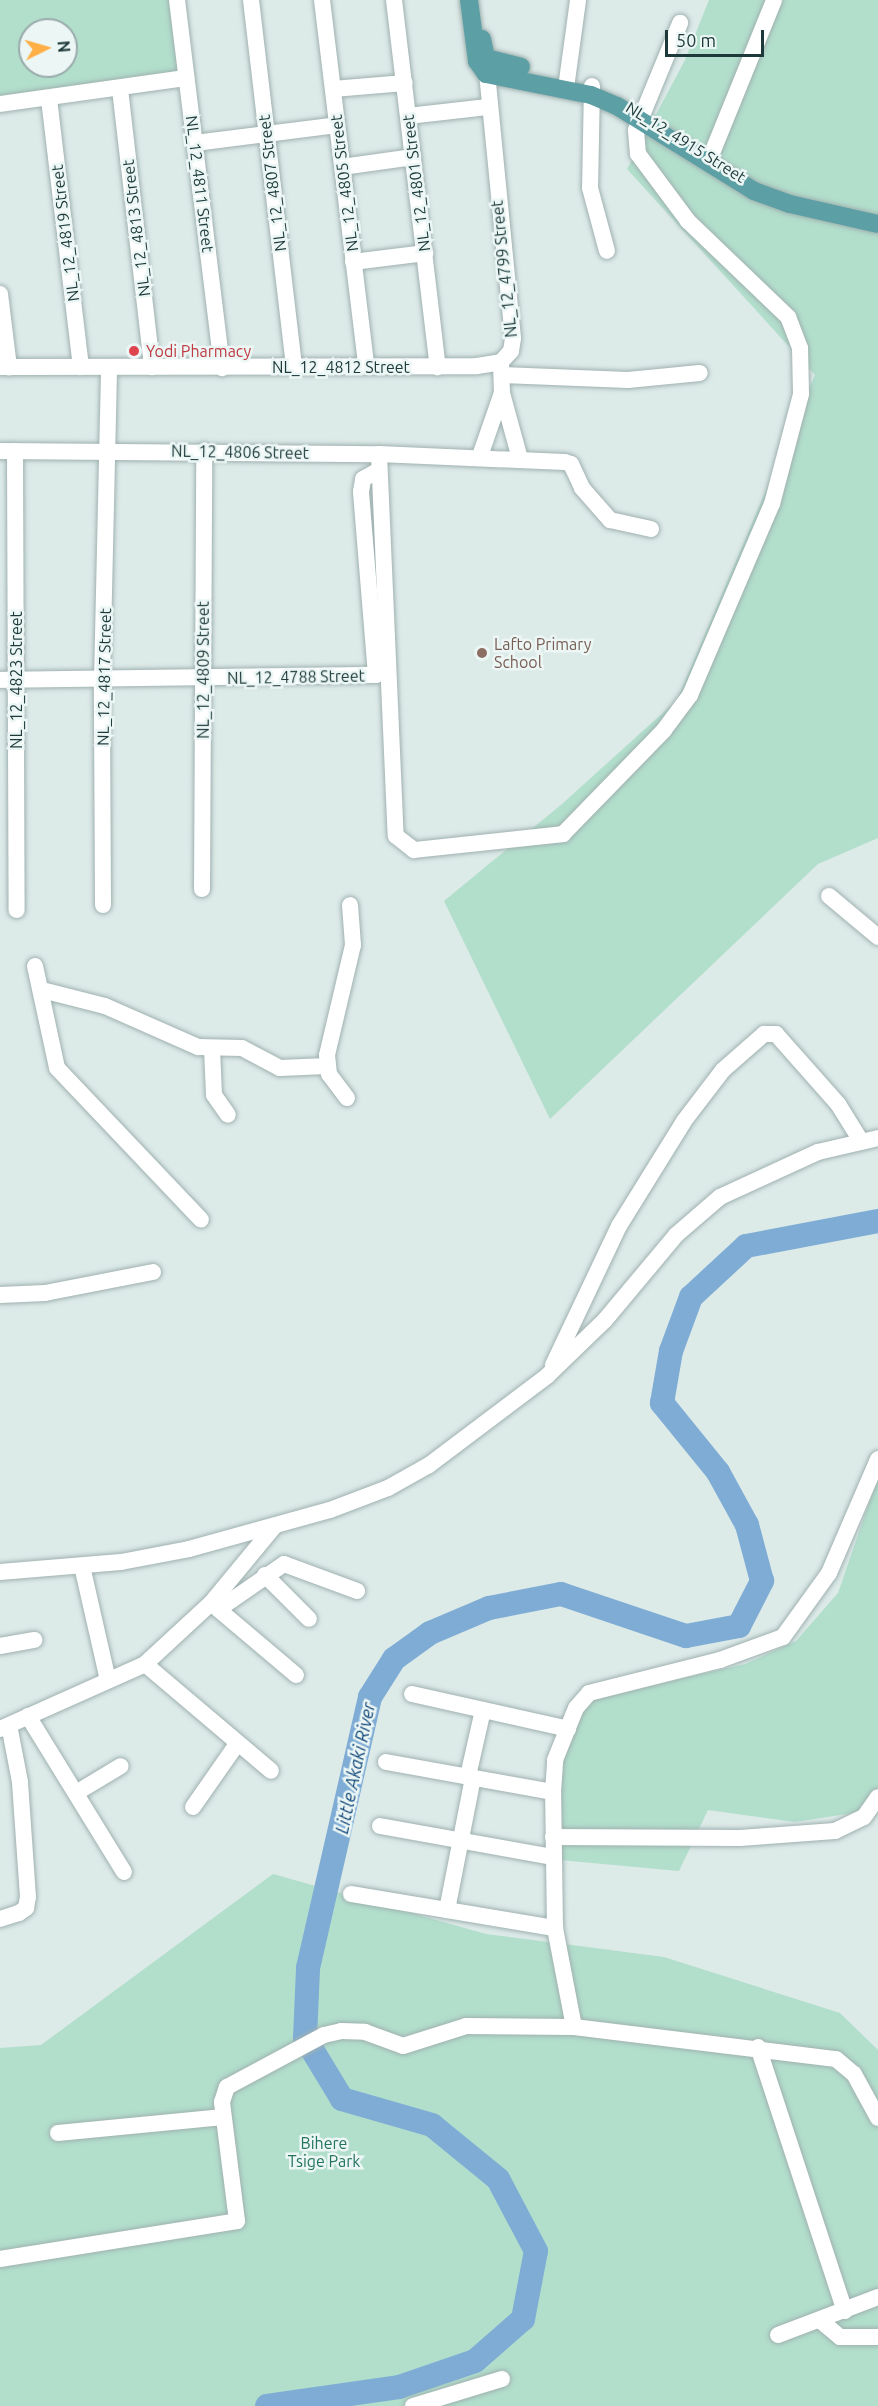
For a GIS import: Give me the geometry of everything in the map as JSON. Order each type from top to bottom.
[{"type":"main road","name":"NL_12_4799 Street","points":[[469,0],[477,61],[486,66]]},
{"type":"main road","name":"NL_12_4799 Street","points":[[478,0],[486,66]]},
{"type":"main road","name":"NL_12_4915 Street","points":[[486,66],[566,82],[591,91],[644,116],[711,158],[776,193],[878,217]]},
{"type":"main road","name":"NL_12_4915 Street","points":[[644,116],[754,191],[790,204],[878,224]]},
{"type":"street","name":"NL_12_4811 Street","points":[[177,0],[222,368]]},
{"type":"street","name":"NL_12_4807 Street","points":[[251,0],[294,366]]},
{"type":"street","name":"NL_12_4805 Street","points":[[322,0],[366,366]]},
{"type":"street","name":"NL_12_4801 Street","points":[[394,0],[438,367]]},
{"type":"street","points":[[566,82],[578,0]]},
{"type":"street","points":[[711,158],[774,0]]},
{"type":"street","points":[[379,462],[396,836],[414,850],[563,834],[664,730],[690,695],[772,504],[801,394],[800,348],[791,322],[670,200],[638,154],[634,137],[680,23]]},
{"type":"street","name":"NL_12_4799 Street","points":[[480,456],[502,393],[501,368],[511,351],[513,338],[487,107],[486,66]]},
{"type":"street","points":[[0,104],[49,99],[186,78]]},
{"type":"street","points":[[333,89],[405,83]]},
{"type":"street","name":"NL_12_4813 Street","points":[[120,89],[152,367]]},
{"type":"street","points":[[591,91],[590,188],[607,250]]},
{"type":"street","name":"NL_12_4819 Street","points":[[49,99],[81,367]]},
{"type":"street","points":[[408,116],[487,107]]},
{"type":"street","points":[[195,143],[337,125]]},
{"type":"street","points":[[342,167],[413,157]]},
{"type":"street","points":[[353,262],[425,253]]},
{"type":"street","points":[[0,297],[4,367]]},
{"type":"street","name":"NL_12_4812 Street","points":[[4,367],[501,368],[616,380],[700,373]]},
{"type":"street","name":"NL_12_4817 Street","points":[[103,905],[102,680],[110,450],[109,368]]},
{"type":"street","points":[[502,393],[520,459]]},
{"type":"street","name":"NL_12_4806 Street","points":[[7,451],[204,451],[379,462],[480,456],[571,464],[582,488],[610,520],[651,529]]},
{"type":"street","name":"NL_12_4823 Street","points":[[7,451],[8,680],[17,910]]},
{"type":"street","name":"NL_12_4809 Street","points":[[202,889],[204,451]]},
{"type":"street","name":"NL_12_4788 Street","points":[[8,680],[376,675],[361,492],[363,478],[379,462]]},
{"type":"street","points":[[829,896],[878,937]]},
{"type":"street","points":[[347,1098],[327,1066],[353,945],[350,905]]},
{"type":"street","points":[[35,966],[57,1068],[201,1220]]},
{"type":"street","points":[[42,990],[105,1006],[177,1040],[212,1049],[242,1048],[280,1068],[327,1066]]},
{"type":"street","points":[[547,1376],[619,1226],[684,1121],[723,1070],[764,1034],[776,1034],[838,1104],[861,1141]]},
{"type":"street","points":[[212,1049],[214,1095],[228,1114]]},
{"type":"street","points":[[0,1572],[82,1566],[189,1549],[273,1528],[388,1488],[429,1465],[547,1376],[605,1320],[676,1235],[720,1197],[808,1156],[878,1138]]},
{"type":"street","points":[[0,1295],[45,1293],[153,1272]]},
{"type":"street","points":[[574,2027],[555,1928],[553,1857],[555,1760],[567,1729],[589,1693],[720,1660],[783,1637],[829,1573],[878,1459]]},
{"type":"street","points":[[215,1606],[273,1528]]},
{"type":"street","points":[[0,1919],[26,1908],[28,1897],[20,1782],[4,1727],[145,1664],[215,1606],[276,1566],[291,1565],[357,1591]]},
{"type":"street","points":[[82,1566],[108,1680]]},
{"type":"street","points":[[265,1575],[309,1618]]},
{"type":"street","points":[[215,1606],[296,1675]]},
{"type":"street","points":[[0,1646],[34,1640]]},
{"type":"street","points":[[145,1664],[271,1771]]},
{"type":"street","points":[[412,1694],[567,1729]]},
{"type":"street","points":[[447,1910],[483,1710]]},
{"type":"street","points":[[28,1716],[124,1872]]},
{"type":"street","points":[[193,1807],[237,1744]]},
{"type":"street","points":[[386,1762],[553,1792]]},
{"type":"street","points":[[76,1793],[121,1766]]},
{"type":"street","points":[[553,1837],[740,1838],[835,1831],[864,1817],[878,1797]]},
{"type":"street","points":[[380,1826],[553,1857]]},
{"type":"street","points":[[351,1894],[555,1928]]},
{"type":"street","points":[[0,2259],[237,2221],[223,2117],[227,2087],[324,2035],[365,2032],[394,2044],[413,2045],[465,2026],[574,2027],[758,2047],[836,2059],[846,2065],[878,2118]]},
{"type":"street","points":[[758,2047],[845,2311]]},
{"type":"street","points":[[58,2133],[223,2117]]},
{"type":"street","points":[[778,2335],[820,2321],[878,2297]]},
{"type":"street","points":[[820,2321],[840,2337],[878,2337]]},
{"type":"street","points":[[414,2406],[502,2379]]},
{"type":"green space","points":[[0,0],[176,0],[185,76],[0,104]]},
{"type":"green space","points":[[709,0],[878,0],[878,838],[818,864],[550,1119],[444,901],[562,804],[677,700],[815,375],[627,169],[685,60]]},
{"type":"green space","points":[[878,1477],[878,1809],[795,1822],[708,1810],[679,1871],[549,1859],[546,1771],[576,1703],[745,1664],[796,1641],[838,1593]]},
{"type":"green space","name":"Bihere Tsige Park","points":[[273,1874],[486,1934],[664,1957],[840,2013],[878,2050],[878,2406],[0,2406],[0,2048],[41,2045]]},
{"type":"waterway","name":"Little Akaki River","points":[[267,2406],[399,2387],[475,2361],[523,2319],[536,2251],[498,2179],[432,2125],[342,2099],[305,2038],[308,1968],[370,1697],[394,1659],[430,1633],[489,1608],[561,1594],[686,1636],[739,1626],[762,1581],[747,1525],[718,1472],[662,1403],[671,1351],[691,1297],[746,1246],[878,1221]]},
{"type":"place","name":"Yodi Pharmacy","points":[[134,351]]},
{"type":"place","name":"Lafto Primary School","points":[[482,653]]}]
